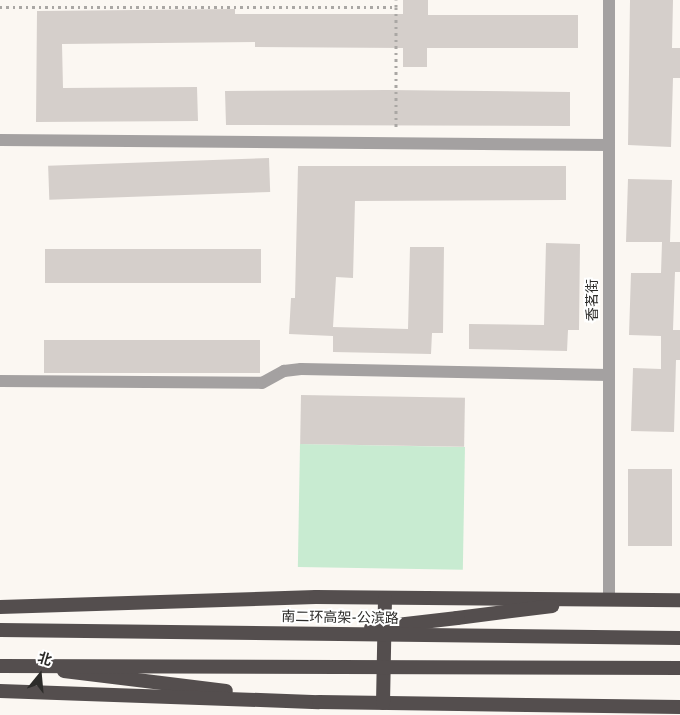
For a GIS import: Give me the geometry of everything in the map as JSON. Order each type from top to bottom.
[{"type":"highway","points":[[383,703],[385,598]]},
{"type":"highway","points":[[0,607],[385,598],[680,600]]},
{"type":"highway","points":[[317,635],[610,599]]},
{"type":"highway","name":"南二环高架-公滨路","points":[[0,630],[680,638]]},
{"type":"highway","points":[[0,666],[680,668]]},
{"type":"highway","points":[[22,666],[319,702]]},
{"type":"highway","points":[[0,692],[319,702],[680,707]]},
{"type":"street","name":"香茗街","points":[[610,0],[610,599]]},
{"type":"street","points":[[0,140],[609,145]]},
{"type":"street","points":[[0,381],[262,383],[284,371],[301,369],[609,375]]},
{"type":"path","points":[[396,0],[397,143]]},
{"type":"path","points":[[0,7],[396,8]]},
{"type":"green space","points":[[300,444],[465,447],[463,570],[298,567]]},
{"type":"building","points":[[403,0],[428,0],[428,15],[578,15],[578,48],[427,48],[427,67],[403,67],[403,48],[255,47],[255,42],[62,44],[63,88],[197,87],[198,121],[36,122],[37,11],[235,9],[235,14],[403,14]]},
{"type":"building","points":[[630,0],[673,0],[672,48],[680,48],[680,78],[673,78],[671,147],[628,145]]},
{"type":"building","points":[[225,91],[570,92],[570,126],[226,125]]},
{"type":"building","points":[[269,158],[270,192],[49,200],[48,166]]},
{"type":"building","points":[[298,166],[566,166],[566,200],[355,201],[353,278],[336,277],[333,327],[408,329],[410,247],[444,247],[443,333],[432,333],[431,354],[333,352],[333,336],[289,334],[291,298],[295,298]]},
{"type":"building","points":[[628,179],[672,180],[670,242],[680,242],[680,272],[675,272],[673,330],[680,330],[680,360],[676,360],[674,432],[631,431],[633,368],[661,369],[661,336],[629,335],[631,273],[661,273],[662,242],[626,242]]},
{"type":"building","points":[[546,243],[580,244],[579,330],[568,330],[567,351],[469,349],[469,324],[544,325]]},
{"type":"building","points":[[45,249],[261,249],[261,283],[45,283]]},
{"type":"building","points":[[44,340],[260,340],[260,373],[44,373]]},
{"type":"building","points":[[301,395],[465,398],[464,447],[300,444]]},
{"type":"building","points":[[628,469],[672,469],[672,546],[628,546]]}]
